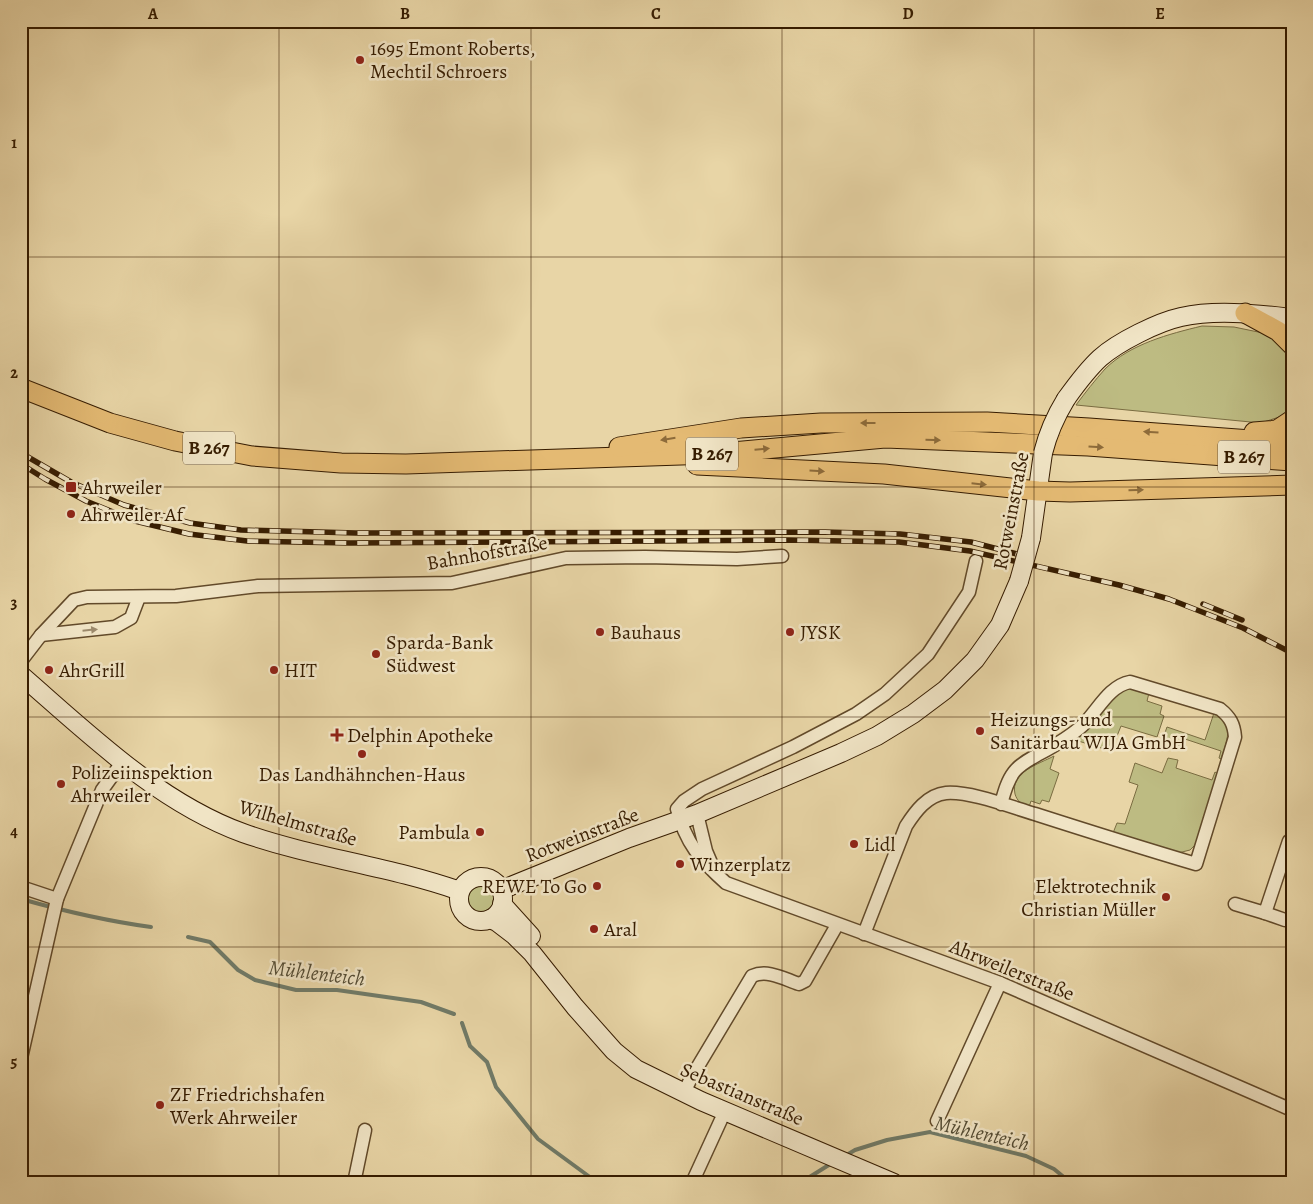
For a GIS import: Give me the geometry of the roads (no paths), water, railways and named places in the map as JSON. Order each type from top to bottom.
[{"type":"main road","name":"Rotweinstraße","points":[[502,897],[629,838],[680,821],[841,753],[876,736],[913,714],[945,690],[975,660],[1000,625],[1019,581],[1031,538],[1043,453],[1049,433],[1056,415],[1066,400],[1079,381],[1100,358],[1116,347],[1154,327],[1181,317],[1206,313],[1245,313],[1292,318]]},
{"type":"main road","points":[[1245,313],[1278,331],[1292,345]]},
{"type":"main road","name":"B 267","points":[[21,388],[110,423],[175,441],[252,456],[369,463],[406,464],[711,454],[885,438],[1088,446],[1292,461]]},
{"type":"main road","name":"B 267","points":[[1200,436],[1277,430],[1292,420]]},
{"type":"main road","name":"B 267","points":[[539,459],[742,428],[820,423],[987,422],[1292,443]]},
{"type":"main road","name":"B 267","points":[[539,459],[884,474],[1038,491]]},
{"type":"main road","points":[[1038,491],[1070,492],[1292,485]]},
{"type":"main road","name":"Wilhelmstraße","points":[[21,675],[123,761],[198,813],[244,833],[288,846],[432,881],[460,891]]},
{"type":"main road","points":[[484,877],[491,879],[502,897],[498,913],[490,919],[483,921],[475,921],[463,913],[458,898],[460,891],[469,880],[484,877]]},
{"type":"main road","name":"Sebastianstraße","points":[[502,897],[507,911],[544,958],[575,1007],[614,1051],[636,1069],[684,1093],[894,1183]]},
{"type":"main road","name":"Sebastianstraße","points":[[490,919],[514,934],[544,958]]},
{"type":"street","name":"Bahnhofstraße","points":[[21,661],[41,635],[74,600],[88,597],[176,596],[258,586],[452,583],[566,558],[737,559],[782,556]]},
{"type":"street","name":"Rotweinstraße","points":[[680,821],[677,809],[684,801],[697,792],[793,747],[856,714],[884,694],[928,654],[969,592],[976,562]]},
{"type":"street","points":[[41,635],[114,627],[131,618],[139,597]]},
{"type":"street","points":[[864,934],[906,826],[916,810],[927,801],[944,793],[962,794],[1001,804],[1196,864],[1235,737],[1234,728],[1230,718],[1220,709],[1130,682],[1122,684],[1115,688],[1083,724],[1062,741],[1021,765],[1008,782],[1001,804]]},
{"type":"street","points":[[21,1058],[56,905],[102,790],[123,761]]},
{"type":"street","points":[[697,814],[706,851],[716,874]]},
{"type":"street","name":"Ahrweilerstraße","points":[[680,821],[687,839],[696,853],[726,883],[1000,983],[1292,1110]]},
{"type":"street","points":[[1265,914],[1289,841],[1292,842]]},
{"type":"street","points":[[21,887],[56,905]]},
{"type":"street","points":[[1234,904],[1285,920]]},
{"type":"street","points":[[684,1093],[752,976],[759,973],[768,973],[799,984],[805,981],[837,924]]},
{"type":"street","points":[[937,1121],[1000,983]]},
{"type":"street","points":[[692,1183],[725,1111]]},
{"type":"street","points":[[354,1183],[364,1130]]},
{"type":"waterway","name":"Mühlenteich","points":[[21,899],[85,915],[151,927]]},
{"type":"waterway","name":"Mühlenteich","points":[[188,937],[210,942],[238,970],[255,980],[296,990],[337,990],[421,1002],[454,1014]]},
{"type":"waterway","name":"Mühlenteich","points":[[462,1023],[470,1046],[487,1062],[496,1087],[538,1139],[598,1183]]},
{"type":"waterway","name":"Mühlenteich","points":[[845,1156],[855,1150],[887,1140],[930,1132],[1026,1156],[1054,1169],[1071,1183]]},
{"type":"waterway","name":"Mühlenteich","points":[[800,1183],[832,1163]]},
{"type":"railway","points":[[21,453],[71,482],[124,505],[190,523],[241,530],[356,533],[825,532],[900,534],[971,542],[1017,554]]},
{"type":"railway","points":[[21,464],[86,501],[135,521],[189,534],[247,541],[350,543],[788,540],[899,542],[970,551],[1119,585],[1169,599],[1243,628],[1292,653]]},
{"type":"railway","points":[[1203,604],[1242,620]]},
{"type":"place","name":"1695 Emont Roberts, Mechtil Schroers","points":[[360,60]]},
{"type":"place","name":"Ahrweiler","points":[[71,487]]},
{"type":"place","name":"Ahrweiler Af","points":[[71,514]]},
{"type":"place","name":"Bauhaus","points":[[600,632]]},
{"type":"place","name":"JYSK","points":[[790,632]]},
{"type":"place","name":"Sparda-Bank Südwest","points":[[376,654]]},
{"type":"place","name":"AhrGrill","points":[[49,670]]},
{"type":"place","name":"HIT","points":[[274,670]]},
{"type":"place","name":"Heizungs- und Sanitärbau WIJA GmbH","points":[[980,731]]},
{"type":"place","name":"Delphin Apotheke","points":[[337,735]]},
{"type":"place","name":"Das Landhähnchen-Haus","points":[[362,754]]},
{"type":"place","name":"Polizeiinspektion Ahrweiler","points":[[61,784]]},
{"type":"place","name":"Pambula","points":[[480,832]]},
{"type":"place","name":"Lidl","points":[[854,844]]},
{"type":"place","name":"Winzerplatz","points":[[680,864]]},
{"type":"place","name":"REWE To Go","points":[[597,886]]},
{"type":"place","name":"Elektrotechnik Christian Müller","points":[[1166,897]]},
{"type":"place","name":"Aral","points":[[594,929]]},
{"type":"place","name":"ZF Friedrichshafen Werk Ahrweiler","points":[[160,1105]]}]
